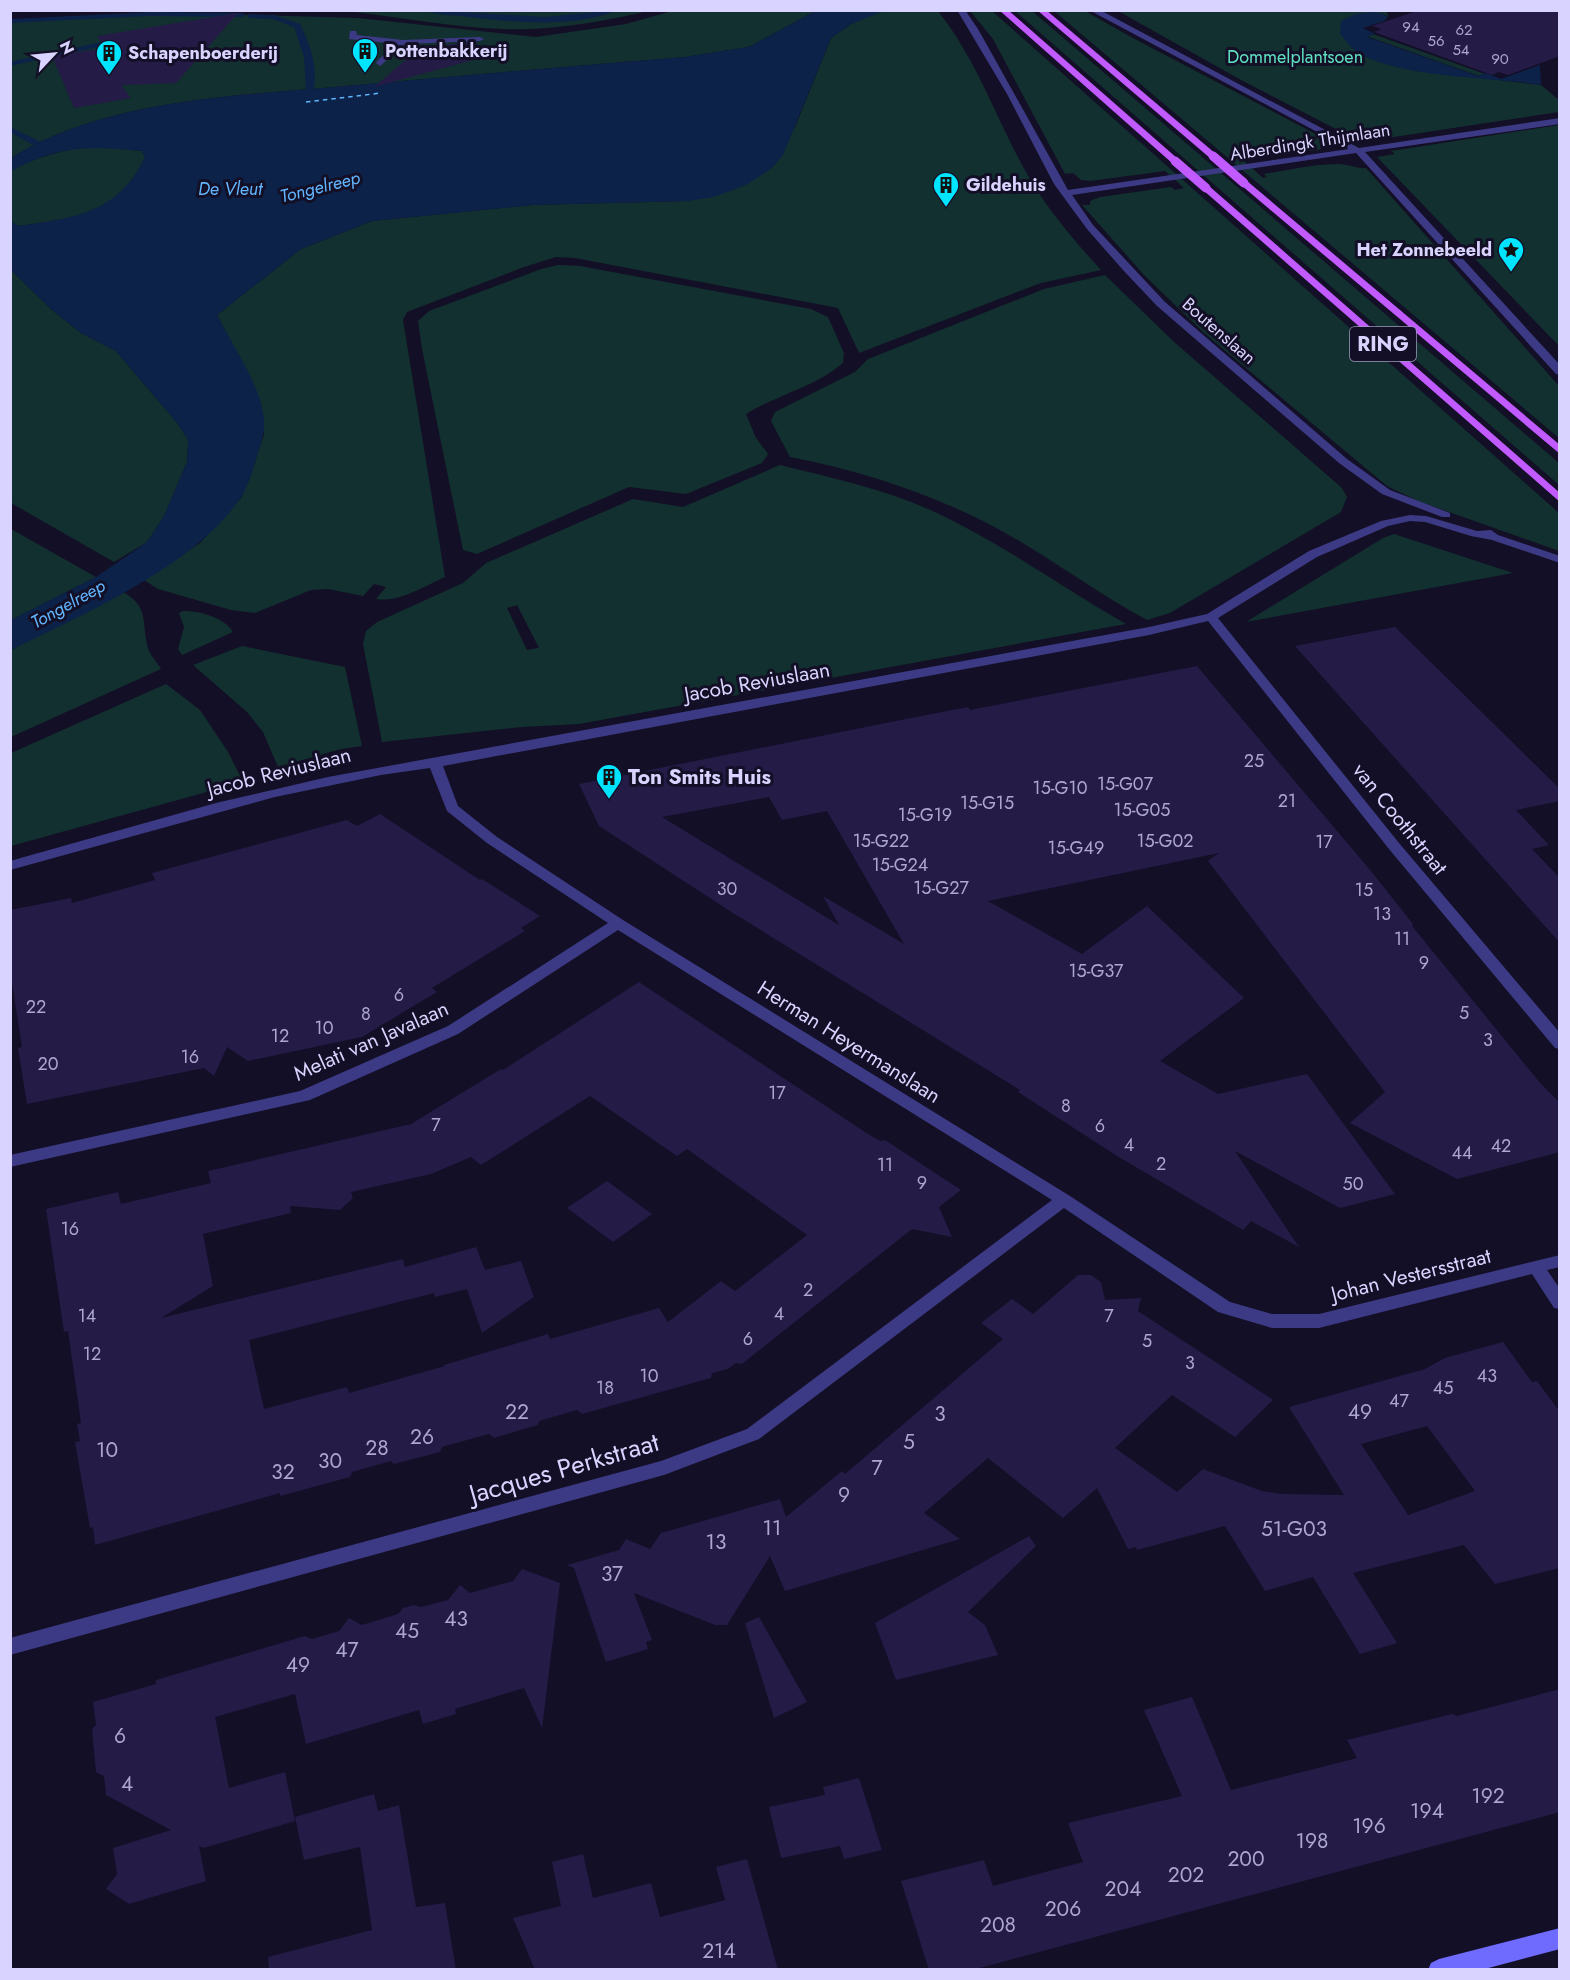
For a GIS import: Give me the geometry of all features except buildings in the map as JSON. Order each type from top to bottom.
[{"type":"main road","name":"RING","points":[[1003,10],[1560,499]]},
{"type":"main road","name":"RING","points":[[1041,10],[1560,451]]},
{"type":"main road","points":[[1439,1970],[1560,1938]]},
{"type":"street","name":"Boutenslaan","points":[[961,10],[975,29],[1066,193],[1107,248],[1161,304],[1343,461],[1386,492],[1412,504],[1482,528],[1494,537],[1560,560]]},
{"type":"street","points":[[1093,10],[1359,152],[1560,372]]},
{"type":"street","points":[[353,33],[351,37],[403,42],[480,39]]},
{"type":"street","points":[[380,63],[403,42]]},
{"type":"street","name":"Alberdingk Thijmlaan","points":[[1066,193],[1560,122]]},
{"type":"street","name":"Jacob Reviuslaan","points":[[10,866],[270,795],[377,770],[435,764],[1149,631],[1211,617],[1261,584],[1313,554],[1385,523],[1410,518],[1426,519],[1475,534],[1494,537]]},
{"type":"street","name":"van Coothstraat","points":[[1211,617],[1394,846],[1560,1044]]},
{"type":"street","name":"Herman Heyermanslaan","points":[[435,764],[452,808],[492,840],[618,923],[1064,1200],[1224,1307],[1272,1321]]},
{"type":"street","name":"Melati van Javalaan","points":[[10,1161],[304,1096],[453,1030],[618,923]]},
{"type":"street","name":"Jacques Perkstraat","points":[[10,1647],[664,1468],[753,1434],[1064,1200]]},
{"type":"street","name":"Johan Vestersstraat","points":[[1272,1321],[1319,1321],[1560,1261]]},
{"type":"street","points":[[1536,1267],[1560,1302]]},
{"type":"green space","points":[[884,10],[938,11],[973,65],[1021,163],[1038,192],[1101,270],[1041,283],[859,353],[838,308],[575,258],[556,257],[524,267],[407,312],[403,320],[445,577],[411,593],[384,600],[376,599],[386,587],[374,584],[363,596],[328,589],[311,590],[255,613],[231,610],[158,589],[144,580],[200,543],[241,498],[264,434],[250,379],[217,315],[301,249],[372,221],[532,205],[688,201],[795,127],[831,38],[851,24]]},
{"type":"green space","points":[[346,11],[648,11],[576,25],[539,29],[502,29]]},
{"type":"green space","points":[[672,11],[815,11],[749,47],[685,57],[260,93],[173,104],[88,123],[48,138],[11,158],[11,21],[178,13],[358,18],[536,37],[626,24]]},
{"type":"green space","points":[[970,11],[992,11],[1559,513],[1559,551],[1418,501],[1387,486],[1204,333],[1144,275],[1082,205],[1090,205],[1090,201],[1100,197],[1171,187],[1175,190],[1184,188],[1165,171],[1090,181],[1081,180],[1073,173],[1065,174],[993,39]]},
{"type":"green space","points":[[1015,11],[1032,11],[1559,463],[1559,485]]},
{"type":"green space","points":[[1054,11],[1085,11],[1327,140],[1321,142],[1322,148],[1318,150],[1243,160],[1263,178],[1267,177],[1264,174],[1320,165],[1343,164],[1366,168],[1559,386],[1559,438]]},
{"type":"green space","name":"Dommelplantsoen","points":[[1118,11],[1387,11],[1388,17],[1381,13],[1356,14],[1340,34],[1441,73],[1541,85],[1559,100],[1559,112],[1361,142],[1241,80]]},
{"type":"green space","points":[[1373,34],[1485,74],[1479,76],[1366,36]]},
{"type":"green space","points":[[1559,125],[1559,346],[1377,157],[1395,154],[1391,151]]},
{"type":"green space","points":[[93,146],[142,151],[145,157],[122,191],[93,210],[58,220],[19,226],[11,222],[10,171],[51,154]]},
{"type":"green space","points":[[558,265],[580,266],[811,309],[828,317],[844,353],[843,363],[808,385],[746,414],[756,438],[768,454],[762,463],[686,494],[629,487],[477,554],[463,550],[418,321],[429,311],[541,269]]},
{"type":"green space","points":[[11,270],[52,310],[81,333],[116,351],[178,424],[188,440],[187,462],[164,516],[147,542],[114,562],[11,503]]},
{"type":"green space","points":[[1105,275],[1173,341],[1342,488],[1347,497],[1341,512],[1170,613],[1147,620],[1006,533],[914,491],[840,468],[790,457],[771,421],[775,412],[855,372],[868,359],[1044,289]]},
{"type":"green space","points":[[780,465],[840,480],[918,505],[961,525],[1126,624],[579,724],[522,727],[382,742],[363,644],[366,631],[377,622],[463,583],[486,563],[633,499],[683,507]],"holes":[[[517,605],[539,648],[527,650],[507,608]]]},
{"type":"green space","points":[[11,529],[96,577],[11,620]]},
{"type":"green space","points":[[1394,534],[1513,573],[1246,622],[1383,538]]},
{"type":"green space","points":[[123,592],[132,598],[141,610],[148,648],[161,669],[11,737],[11,650]]},
{"type":"green space","points":[[183,611],[211,616],[224,622],[233,632],[182,655],[178,649],[184,627],[179,613]]},
{"type":"green space","points":[[242,646],[345,667],[362,746],[341,749],[278,767],[263,732],[247,712],[193,665]]},
{"type":"green space","points":[[166,684],[200,710],[228,752],[243,782],[11,846],[11,753]]},
{"type":"water","name":"De Vleut","points":[[815,11],[884,11],[851,24],[831,38],[783,155],[772,168],[746,185],[714,197],[688,201],[532,205],[372,221],[301,249],[217,315],[252,379],[264,419],[261,445],[250,479],[241,497],[221,522],[168,566],[103,604],[11,650],[11,620],[96,577],[147,542],[164,516],[187,462],[188,440],[178,424],[116,351],[81,333],[52,310],[11,270],[11,222],[19,226],[58,220],[93,210],[122,190],[134,176],[145,157],[142,151],[106,148],[75,149],[44,156],[11,171],[11,158],[48,138],[88,123],[173,104],[260,93],[685,57],[749,47]]},
{"type":"water","points":[[1381,13],[1388,17],[1384,21],[1363,28],[1375,34],[1367,37],[1478,76],[1486,73],[1501,79],[1540,65],[1541,85],[1415,71],[1368,58],[1352,48],[1340,34],[1341,21],[1356,14]]},
{"type":"waterway","points":[[428,10],[497,18],[545,20],[614,10]]},
{"type":"waterway","points":[[151,14],[242,15]]},
{"type":"waterway","points":[[10,21],[146,15]]},
{"type":"waterway","points":[[251,16],[274,17],[297,26],[308,57],[310,90]]},
{"type":"waterway","points":[[10,64],[101,44]]},
{"type":"waterway","points":[[10,129],[36,143]]},
{"type":"ferry route","points":[[306,102],[381,93]]},
{"type":"place","name":"Pottenbakkerij","points":[[365,74]]},
{"type":"place","name":"Schapenboerderij","points":[[109,76]]},
{"type":"place","name":"Gildehuis","points":[[946,208]]},
{"type":"place","name":"Het Zonnebeeld","points":[[1511,273]]},
{"type":"place","name":"Ton Smits Huis","points":[[609,800]]},
{"type":"water label","name":"Tongelreep","points":[[320,187]]},
{"type":"water label","name":"Tongelreep","points":[[68,604]]}]
